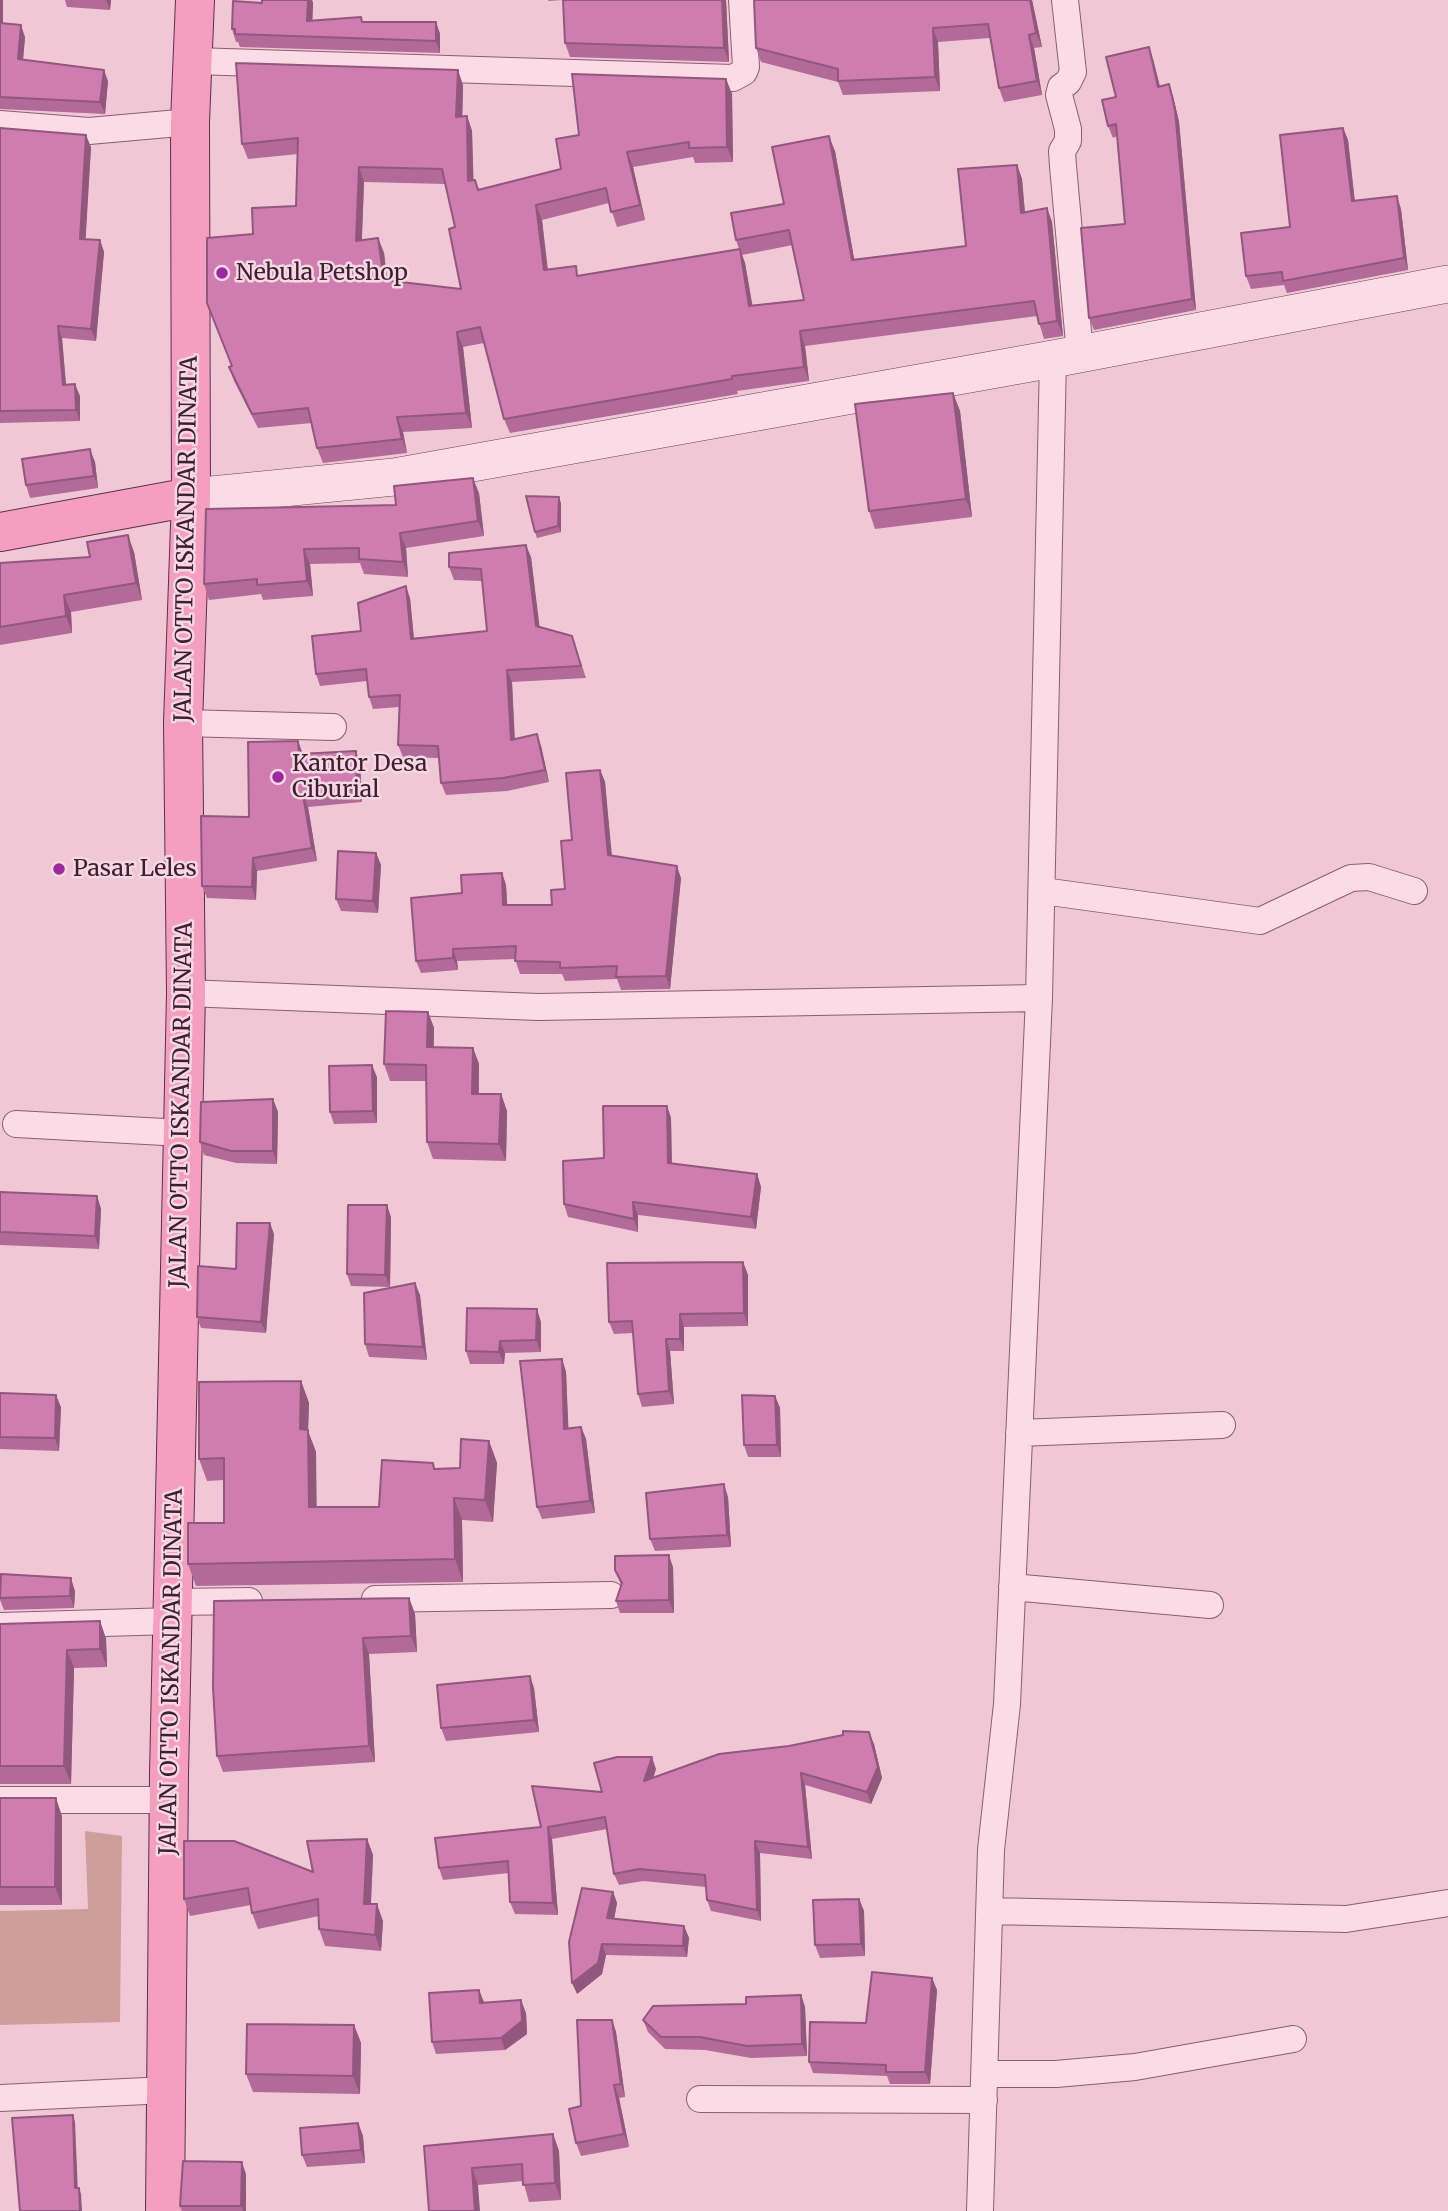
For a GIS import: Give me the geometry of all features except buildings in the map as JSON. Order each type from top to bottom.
[{"type":"main road","name":"JALAN OTTO ISKANDAR DINATA","points":[[165,2211],[169,1800],[186,993],[183,723],[191,497],[190,122],[195,0]]},
{"type":"main road","points":[[0,532],[191,497]]},
{"type":"street","points":[[194,61],[733,78],[744,72],[746,67],[741,0]]},
{"type":"street","points":[[980,2211],[991,1850],[1007,1704],[1067,357],[1062,151],[1068,141],[1068,130],[1059,95],[1061,87],[1068,82],[1073,72],[1065,0]]},
{"type":"street","points":[[0,124],[89,131],[190,122]]},
{"type":"street","points":[[191,497],[394,478],[1067,357],[1448,284]]},
{"type":"street","points":[[183,723],[333,727]]},
{"type":"street","points":[[1043,891],[1260,921],[1351,878],[1369,877],[1414,891]]},
{"type":"street","points":[[186,993],[538,1007],[1040,998]]},
{"type":"street","points":[[16,1124],[183,1133]]},
{"type":"street","points":[[1019,1433],[1222,1425]]},
{"type":"street","points":[[1012,1587],[1210,1605]]},
{"type":"street","points":[[352,1599],[611,1595]]},
{"type":"street","points":[[0,1626],[270,1600]]},
{"type":"street","points":[[0,1800],[169,1800]]},
{"type":"street","points":[[990,1911],[1346,1919],[1448,1903]]},
{"type":"street","points":[[700,2099],[984,2087],[1056,2074],[1135,2067],[1293,2039]]},
{"type":"street","points":[[0,2098],[167,2090]]},
{"type":"shaded area","points":[[85,1831],[122,1836],[120,2022],[0,2025],[0,1911],[88,1909]]},
{"type":"place","name":"Nebula Petshop","points":[[222,273]]},
{"type":"place","name":"Kantor Desa Ciburial","points":[[278,777]]},
{"type":"place","name":"Pasar Leles","points":[[59,869]]}]
